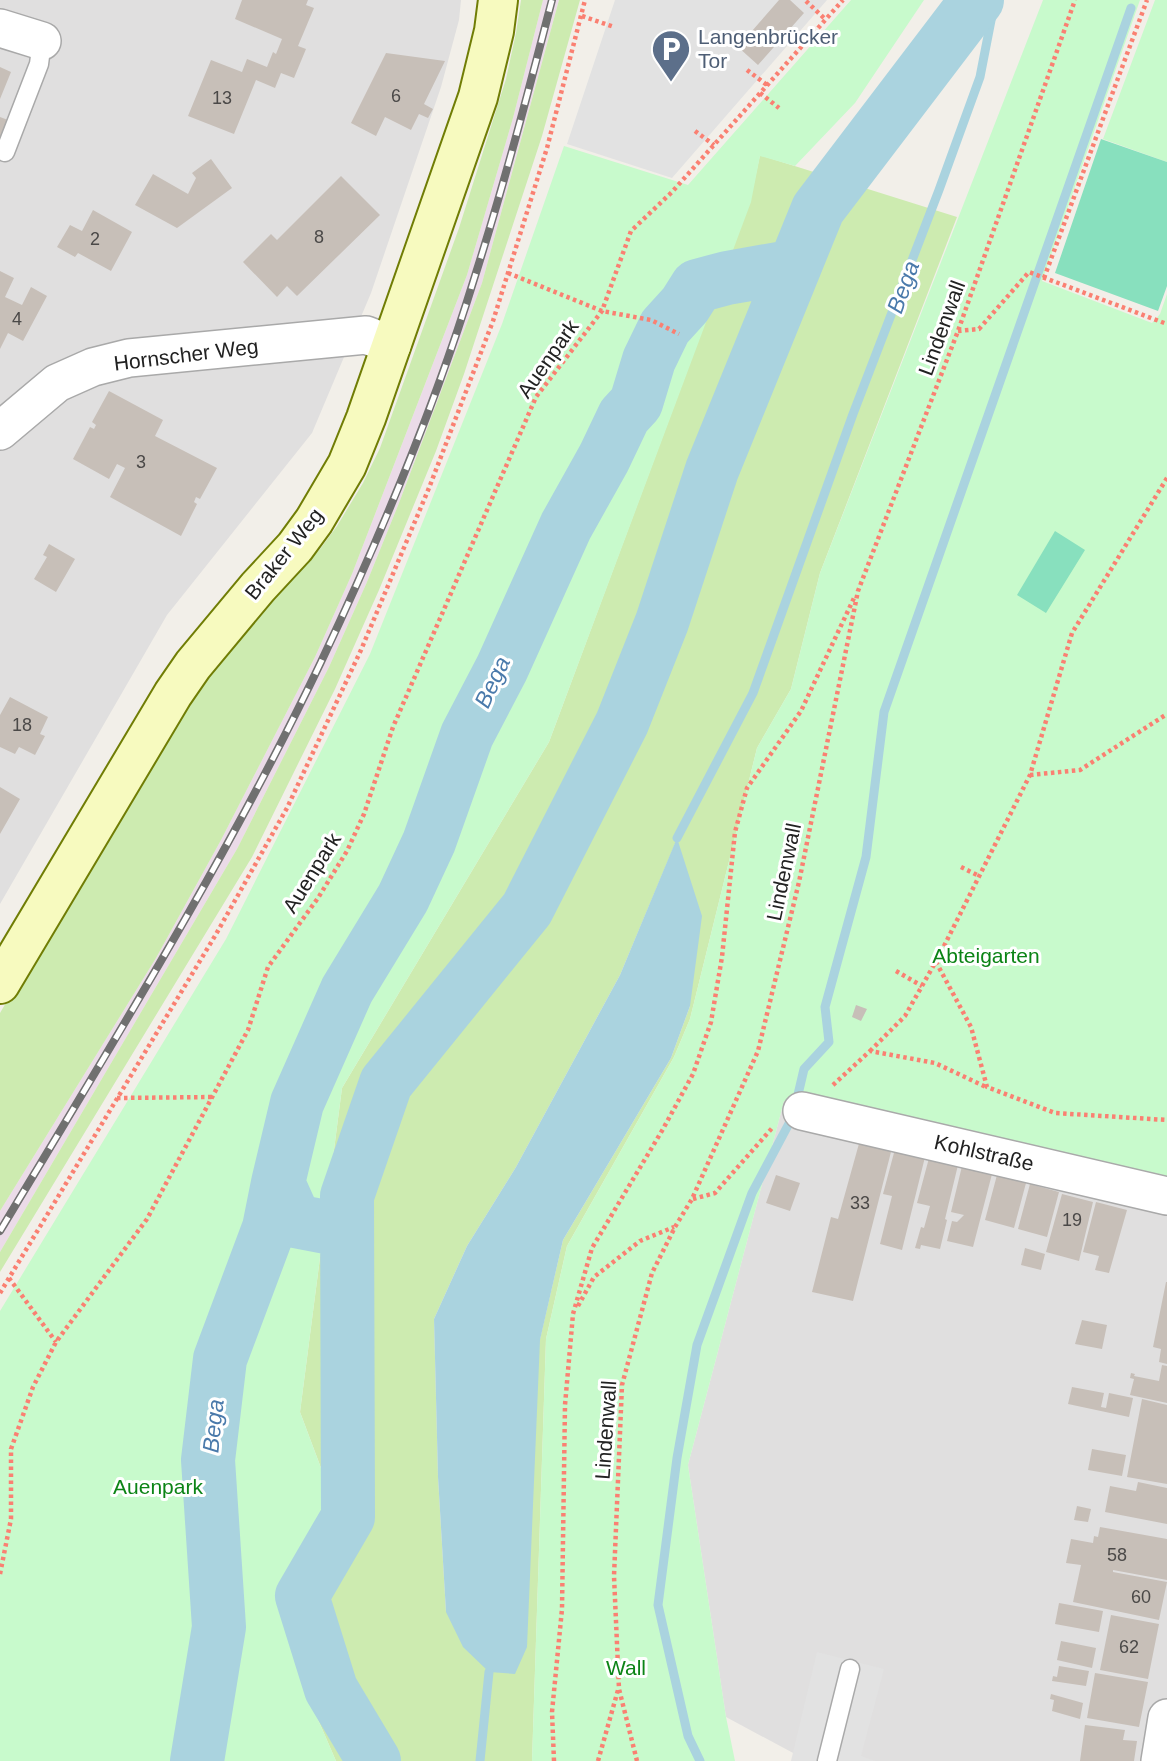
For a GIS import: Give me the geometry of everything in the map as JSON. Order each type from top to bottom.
[{"type":"street","name":"Braker Weg","points":[[0,984],[173,694],[250,597],[295,547],[332,493],[356,442],[478,97],[494,31],[498,0]]},
{"type":"street","points":[[0,27],[42,41]]},
{"type":"street","name":"Hornscher Weg","points":[[0,431],[58,383],[93,367],[129,358],[366,335],[391,345]]},
{"type":"street","name":"Kohlstraße","points":[[802,1115],[1167,1196]]},
{"type":"street","points":[[1160,1761],[1167,1718]]},
{"type":"lane","points":[[5,152],[39,64],[42,41]]},
{"type":"lane","points":[[827,1761],[850,1669]]},
{"type":"path","points":[[0,1293],[215,936],[298,783],[361,650],[429,488],[493,321],[547,148],[585,0]]},
{"type":"path","name":"Auenpark","points":[[0,1574],[11,1519],[11,1450],[33,1387],[56,1342],[147,1219],[248,1030],[268,967],[318,898],[347,851],[363,814],[393,727],[536,397],[603,311],[631,231],[673,192],[843,0]]},
{"type":"path","name":"Lindenwall","points":[[637,1761],[619,1689],[614,1576],[622,1385],[652,1273],[692,1199],[758,1051],[799,882],[858,591],[958,331],[1076,0]]},
{"type":"path","points":[[1044,278],[1147,0]]},
{"type":"path","points":[[806,1],[825,19]]},
{"type":"path","points":[[582,16],[614,27]]},
{"type":"path","points":[[747,70],[766,86]]},
{"type":"path","points":[[760,93],[779,108]]},
{"type":"path","points":[[695,131],[714,145]]},
{"type":"path","points":[[958,331],[979,329],[1029,272],[1167,324]]},
{"type":"path","points":[[508,273],[603,311],[651,320],[679,334]]},
{"type":"path","points":[[692,1199],[715,1193],[772,1128],[802,1115],[905,1016],[936,962],[1030,775],[1072,634],[1167,478]]},
{"type":"path","points":[[554,1761],[552,1712],[562,1609],[565,1405],[573,1314],[592,1248],[693,1074],[711,1022],[722,957],[735,832],[747,788],[801,711],[858,591]]},
{"type":"path","points":[[1030,775],[1080,770],[1167,714]]},
{"type":"path","points":[[961,867],[979,876]]},
{"type":"path","points":[[936,962],[971,1027],[987,1087]]},
{"type":"path","points":[[897,971],[922,986]]},
{"type":"path","points":[[870,1051],[935,1063],[987,1087],[1055,1113],[1167,1120]]},
{"type":"path","points":[[116,1098],[214,1097]]},
{"type":"path","points":[[573,1314],[594,1278],[640,1241],[675,1227]]},
{"type":"path","points":[[9,1278],[56,1342]]},
{"type":"path","points":[[598,1761],[619,1689]]},
{"type":"shaded area","points":[[0,0],[461,0],[459,20],[441,87],[371,293],[312,433],[167,615],[0,904]]},
{"type":"shaded area","points":[[543,0],[559,0],[482,283],[367,582],[329,667],[237,849],[0,1252],[0,1211],[156,958],[221,840],[315,657],[352,574],[467,275],[513,118]]},
{"type":"shaded area","name":"Langenbrücker Tor","points":[[615,0],[827,0],[672,178],[567,144]]},
{"type":"shaded area","points":[[784,1101],[1167,1187],[1167,1761],[808,1761],[726,1717],[688,1465]]},
{"type":"shaded area","points":[[817,1652],[884,1669],[861,1756],[875,1761],[791,1761]]},
{"type":"green space","points":[[521,0],[543,0],[513,118],[467,275],[352,574],[315,657],[221,840],[156,958],[0,1211],[0,1013],[183,703],[320,549],[363,483],[380,448],[459,228],[506,79]]},
{"type":"green space","points":[[559,0],[580,0],[542,136],[464,374],[436,451],[379,590],[335,689],[252,857],[0,1272],[0,1252],[237,849],[329,667],[367,582],[482,283]]},
{"type":"green space","name":"Auenpark","points":[[851,0],[924,0],[855,103],[795,166],[760,156],[751,202],[549,742],[342,1088],[300,1412],[330,1492],[284,1588],[300,1678],[336,1761],[0,1761],[0,1311],[226,939],[370,654],[502,324],[564,146],[688,185]]},
{"type":"green space","points":[[1043,0],[1140,0],[1042,281],[1152,323],[1160,314],[1167,294],[1167,1187],[784,1101],[688,1465],[735,1761],[532,1761],[546,1339],[567,1246],[674,1057],[690,1019],[757,748],[791,689],[820,573]]},
{"type":"green space","points":[[1155,0],[1167,0],[1167,162],[1103,139]]},
{"type":"green space","points":[[1101,139],[1167,162],[1167,286],[1158,311],[1055,273]]},
{"type":"green space","points":[[760,155],[957,217],[820,573],[791,689],[757,748],[690,1019],[674,1057],[567,1246],[546,1339],[532,1761],[336,1761],[300,1678],[283,1588],[330,1492],[300,1412],[342,1088],[549,742],[750,202]],"holes":[[[677,839],[690,1006],[671,1058],[563,1240],[540,1339],[446,1612],[438,1477],[434,1319],[467,1246],[516,1167],[620,975]]]},
{"type":"green space","points":[[1055,531],[1085,550],[1046,613],[1017,595]]},
{"type":"water","points":[[677,838],[702,916],[690,1006],[671,1058],[563,1240],[540,1340],[527,1647],[515,1674],[489,1672],[463,1647],[446,1612],[438,1477],[434,1319],[467,1246],[516,1167],[620,975]]},
{"type":"building","points":[[242,0],[308,0],[306,5],[314,8],[298,46],[306,49],[294,78],[281,73],[275,88],[256,80],[234,134],[188,116],[211,60],[242,72],[247,59],[267,67],[273,52],[276,54],[282,39],[235,19]]},
{"type":"building","points":[[779,0],[790,0],[804,13],[758,65],[738,47]]},
{"type":"building","points":[[386,53],[445,61],[424,104],[433,109],[428,118],[419,114],[411,130],[385,117],[376,136],[351,123]]},
{"type":"building","points":[[0,67],[11,72],[0,99]]},
{"type":"building","points":[[0,117],[8,120],[0,139]]},
{"type":"building","points":[[211,159],[232,188],[177,228],[135,205],[153,174],[188,194],[196,178],[192,173]]},
{"type":"building","points":[[341,176],[380,215],[297,296],[287,286],[277,297],[243,262],[271,234],[277,240]]},
{"type":"building","points":[[93,210],[132,232],[111,271],[78,253],[75,257],[57,247],[70,225],[82,231]]},
{"type":"building","points":[[0,271],[14,278],[5,297],[22,305],[31,287],[47,296],[23,341],[8,333],[0,349]]},
{"type":"building","points":[[109,391],[163,420],[155,436],[217,468],[200,499],[196,497],[194,502],[197,504],[181,536],[110,497],[125,468],[117,464],[109,479],[73,459],[90,427],[94,429],[96,425],[92,422]]},
{"type":"building","points":[[49,544],[75,559],[56,592],[34,579],[47,557],[43,555]]},
{"type":"building","points":[[10,697],[48,717],[40,734],[45,736],[35,755],[19,747],[15,754],[0,747],[0,715]]},
{"type":"building","points":[[0,787],[20,799],[0,834]]},
{"type":"building","points":[[856,1005],[867,1009],[861,1021],[852,1017]]},
{"type":"building","points":[[860,1140],[892,1148],[853,1301],[812,1292],[831,1217],[838,1219]]},
{"type":"building","points":[[895,1149],[925,1157],[902,1250],[880,1244],[892,1196],[883,1194]]},
{"type":"building","points":[[929,1158],[958,1165],[940,1249],[921,1245],[920,1249],[915,1248],[930,1206],[917,1203]]},
{"type":"building","points":[[962,1166],[992,1174],[973,1247],[947,1241],[952,1221],[957,1222],[964,1215],[951,1212]]},
{"type":"building","points":[[776,1175],[800,1183],[790,1211],[766,1203]]},
{"type":"building","points":[[997,1175],[1026,1183],[1014,1228],[985,1220]]},
{"type":"building","points":[[1030,1184],[1059,1192],[1047,1237],[1018,1229]]},
{"type":"building","points":[[1062,1194],[1093,1202],[1079,1261],[1046,1252]]},
{"type":"building","points":[[1096,1202],[1127,1210],[1109,1273],[1095,1270],[1099,1256],[1083,1252]]},
{"type":"building","points":[[1025,1248],[1045,1254],[1041,1270],[1021,1265]]},
{"type":"building","points":[[1166,1282],[1167,1364],[1159,1362],[1161,1349],[1153,1347]]},
{"type":"building","points":[[1082,1320],[1107,1325],[1102,1349],[1075,1344]]},
{"type":"building","points":[[1162,1365],[1167,1366],[1167,1403],[1130,1395],[1134,1379],[1130,1378],[1131,1373],[1159,1381]]},
{"type":"building","points":[[1072,1387],[1104,1393],[1101,1407],[1106,1408],[1109,1393],[1133,1398],[1129,1417],[1068,1404]]},
{"type":"building","points":[[1142,1399],[1167,1405],[1167,1484],[1127,1477]]},
{"type":"building","points":[[1092,1449],[1126,1455],[1122,1476],[1088,1470]]},
{"type":"building","points":[[1138,1482],[1167,1488],[1167,1524],[1105,1512],[1110,1486],[1136,1491]]},
{"type":"building","points":[[1077,1506],[1091,1509],[1088,1522],[1074,1520]]},
{"type":"building","points":[[1100,1527],[1167,1539],[1167,1580],[1113,1570],[1167,1582],[1159,1620],[1073,1602],[1081,1565],[1066,1563],[1071,1539],[1093,1543],[1094,1536],[1098,1537]]},
{"type":"building","points":[[1059,1603],[1103,1611],[1099,1632],[1055,1624]]},
{"type":"building","points":[[1111,1615],[1159,1624],[1148,1679],[1100,1670]]},
{"type":"building","points":[[1061,1641],[1096,1648],[1092,1668],[1057,1660]]},
{"type":"building","points":[[1059,1666],[1089,1671],[1086,1686],[1052,1681],[1053,1676],[1057,1677]]},
{"type":"building","points":[[1095,1673],[1148,1682],[1139,1727],[1087,1718]]},
{"type":"building","points":[[1051,1694],[1083,1703],[1080,1719],[1052,1711],[1054,1700],[1050,1699]]},
{"type":"building","points":[[1085,1725],[1125,1730],[1123,1740],[1137,1741],[1134,1761],[1080,1761]]},
{"type":"waterway","name":"Bega","points":[[374,1761],[331,1689],[302,1596],[348,1517],[347,1196],[386,1083],[527,909],[622,723],[662,622],[712,470],[818,209],[977,0]]},
{"type":"waterway","name":"Bega","points":[[677,838],[753,693],[853,414],[980,77],[995,0]]},
{"type":"waterway","points":[[796,1103],[804,1069],[829,1042],[825,1007],[866,857],[884,712],[1131,8]]},
{"type":"waterway","name":"Bega","points":[[347,1231],[295,1221],[278,1183],[297,1103],[347,990],[403,898],[429,842],[467,735],[502,668],[566,526],[624,416],[636,403],[649,360],[665,327],[685,305],[697,286],[795,266]]},
{"type":"waterway","points":[[700,1761],[688,1736],[658,1605],[677,1458],[697,1345],[752,1193],[793,1116]]},
{"type":"waterway","name":"Bega","points":[[197,1761],[219,1627],[208,1460],[220,1359],[269,1228],[278,1183]]},
{"type":"waterway","name":"Bega","points":[[480,1761],[489,1672]]},
{"type":"railway","points":[[0,1231],[126,1021],[247,808],[321,662],[364,567],[424,423],[459,325],[506,173],[552,0]]},
{"type":"place","name":"Langenbrücker Tor","points":[[671,83]]},
{"type":"park label","name":"Abteigarten","points":[[986,956]]},
{"type":"park label","name":"Wall","points":[[626,1668]]}]
